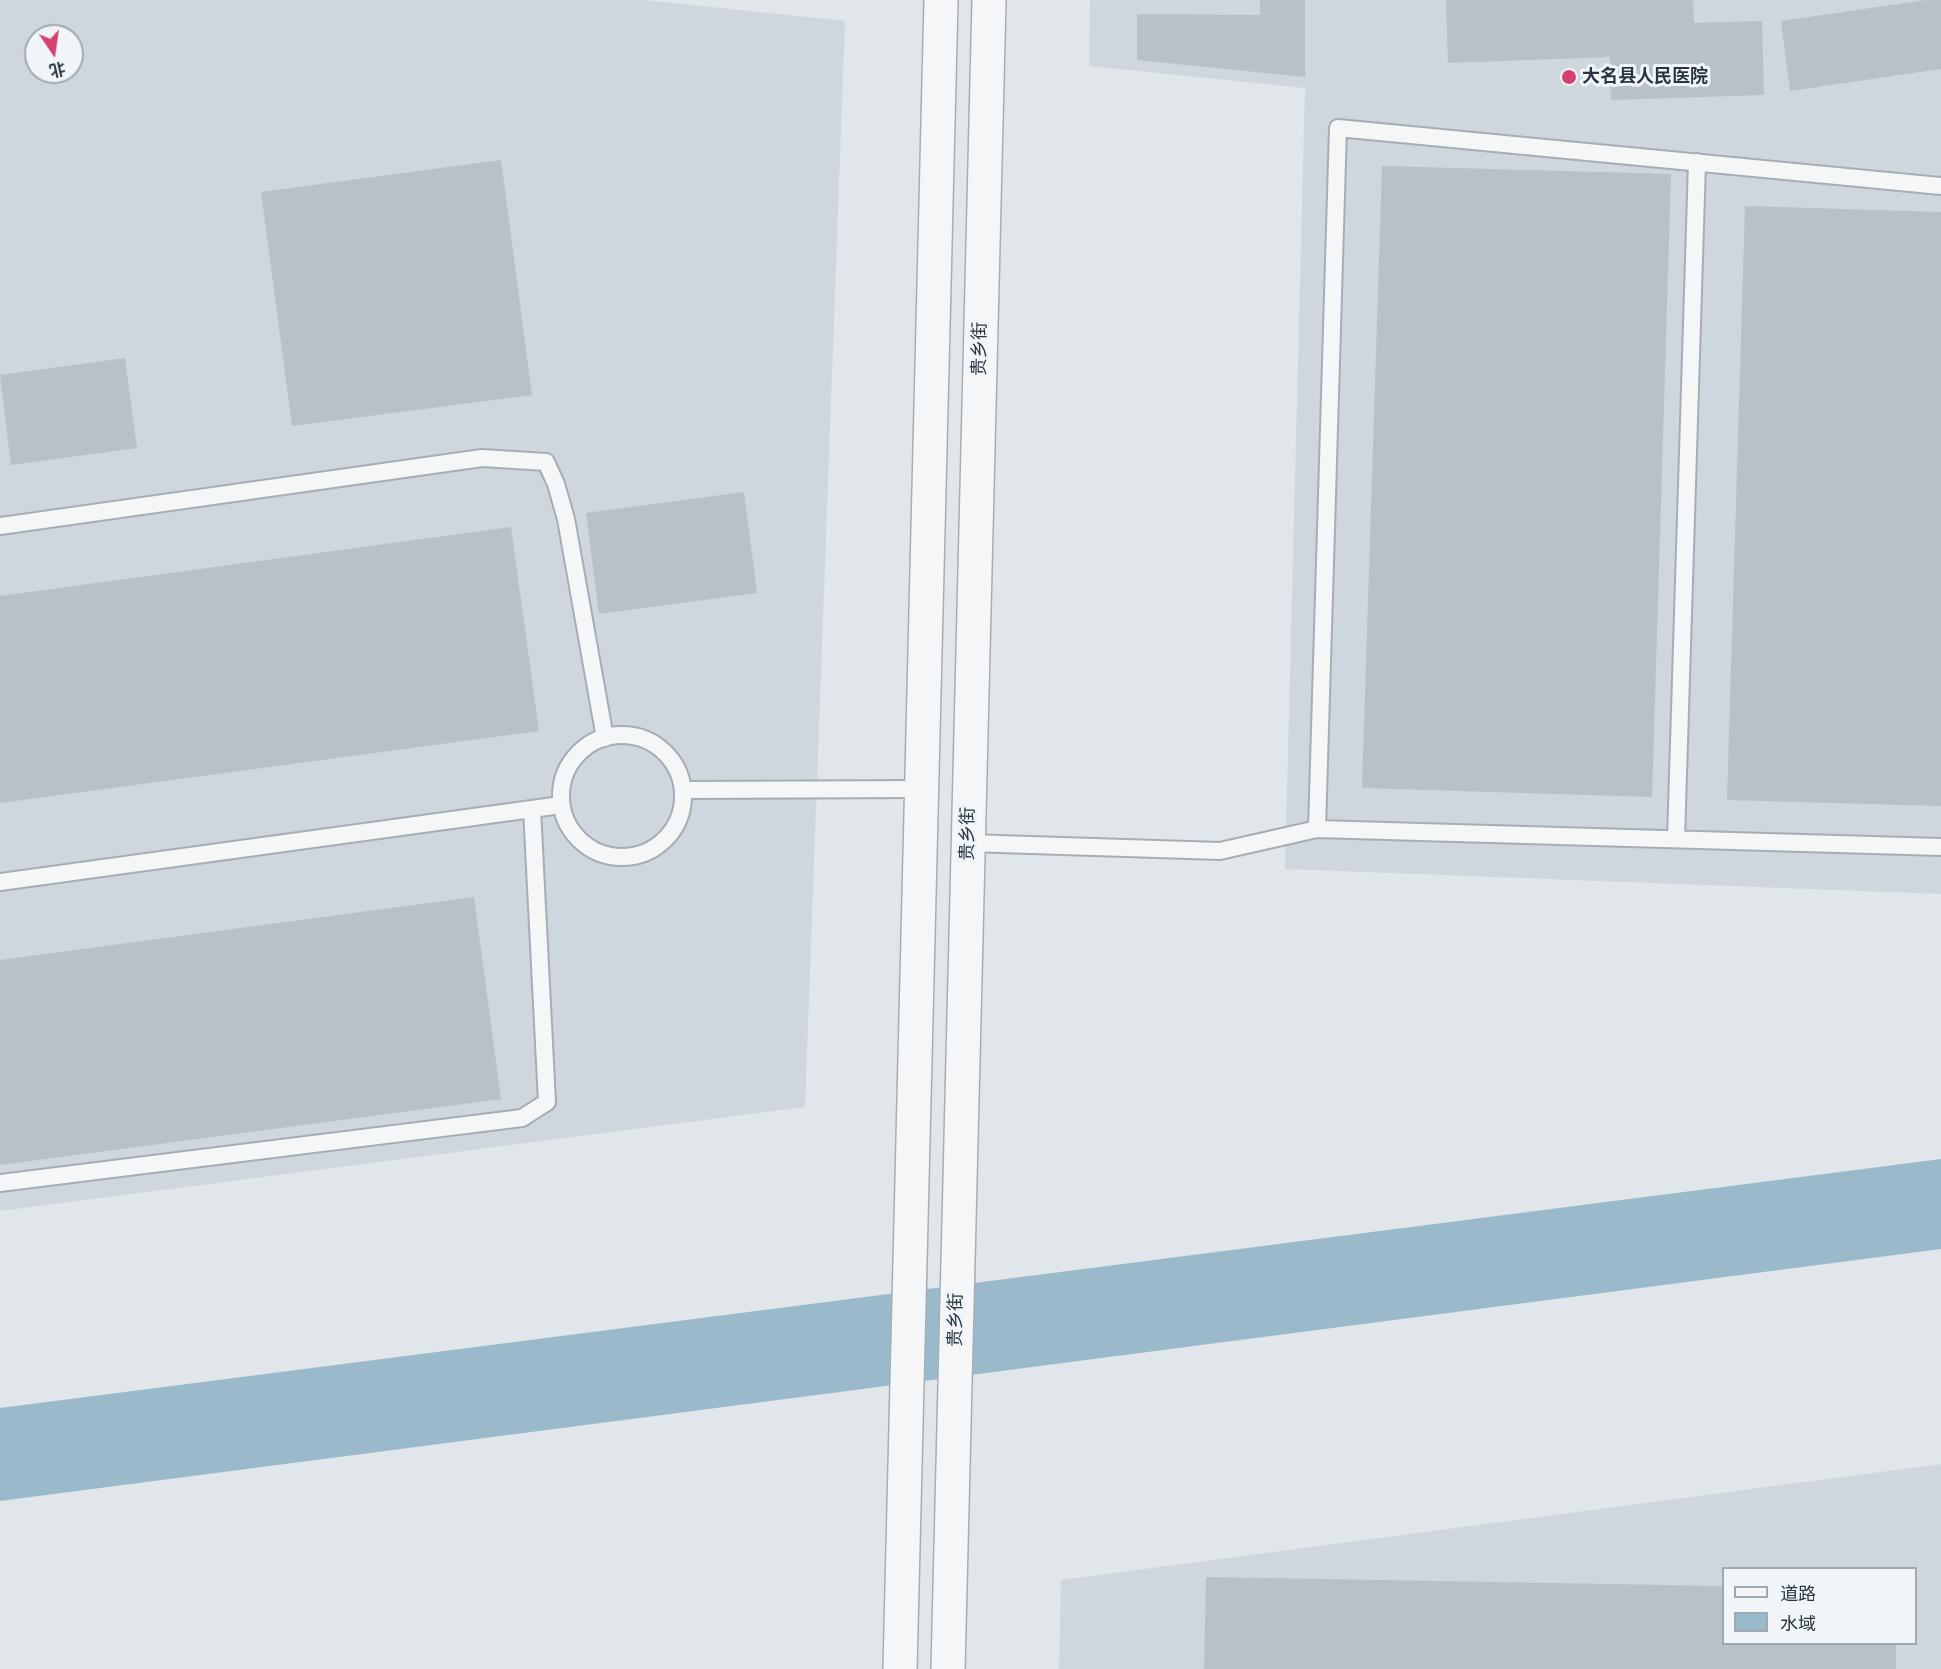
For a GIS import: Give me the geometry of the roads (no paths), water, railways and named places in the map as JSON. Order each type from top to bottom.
[{"type":"street","points":[[900,1669],[941,0]]},
{"type":"street","name":"贵乡街","points":[[948,1669],[989,0]]},
{"type":"lane","points":[[1317,829],[1338,128],[1941,186]]},
{"type":"lane","points":[[1676,839],[1697,162]]},
{"type":"lane","points":[[0,526],[482,458],[546,462],[556,484],[566,519],[605,738]]},
{"type":"lane","points":[[631,735],[649,741],[665,751],[676,766],[683,790],[681,815],[674,829],[652,850],[637,856],[603,855],[588,847],[575,836],[566,822],[561,805],[561,786],[567,768],[578,753],[594,741],[605,738],[631,735]]},
{"type":"lane","points":[[683,790],[921,789]]},
{"type":"lane","points":[[0,882],[561,805]]},
{"type":"lane","points":[[0,1183],[522,1118],[547,1102],[532,809]]},
{"type":"lane","points":[[968,843],[1220,851],[1317,829],[1941,847]]},
{"type":"water","points":[[1941,1159],[1941,1249],[0,1501],[0,1408]]},
{"type":"place","name":"大名县人民医院","points":[[1569,77]]}]
